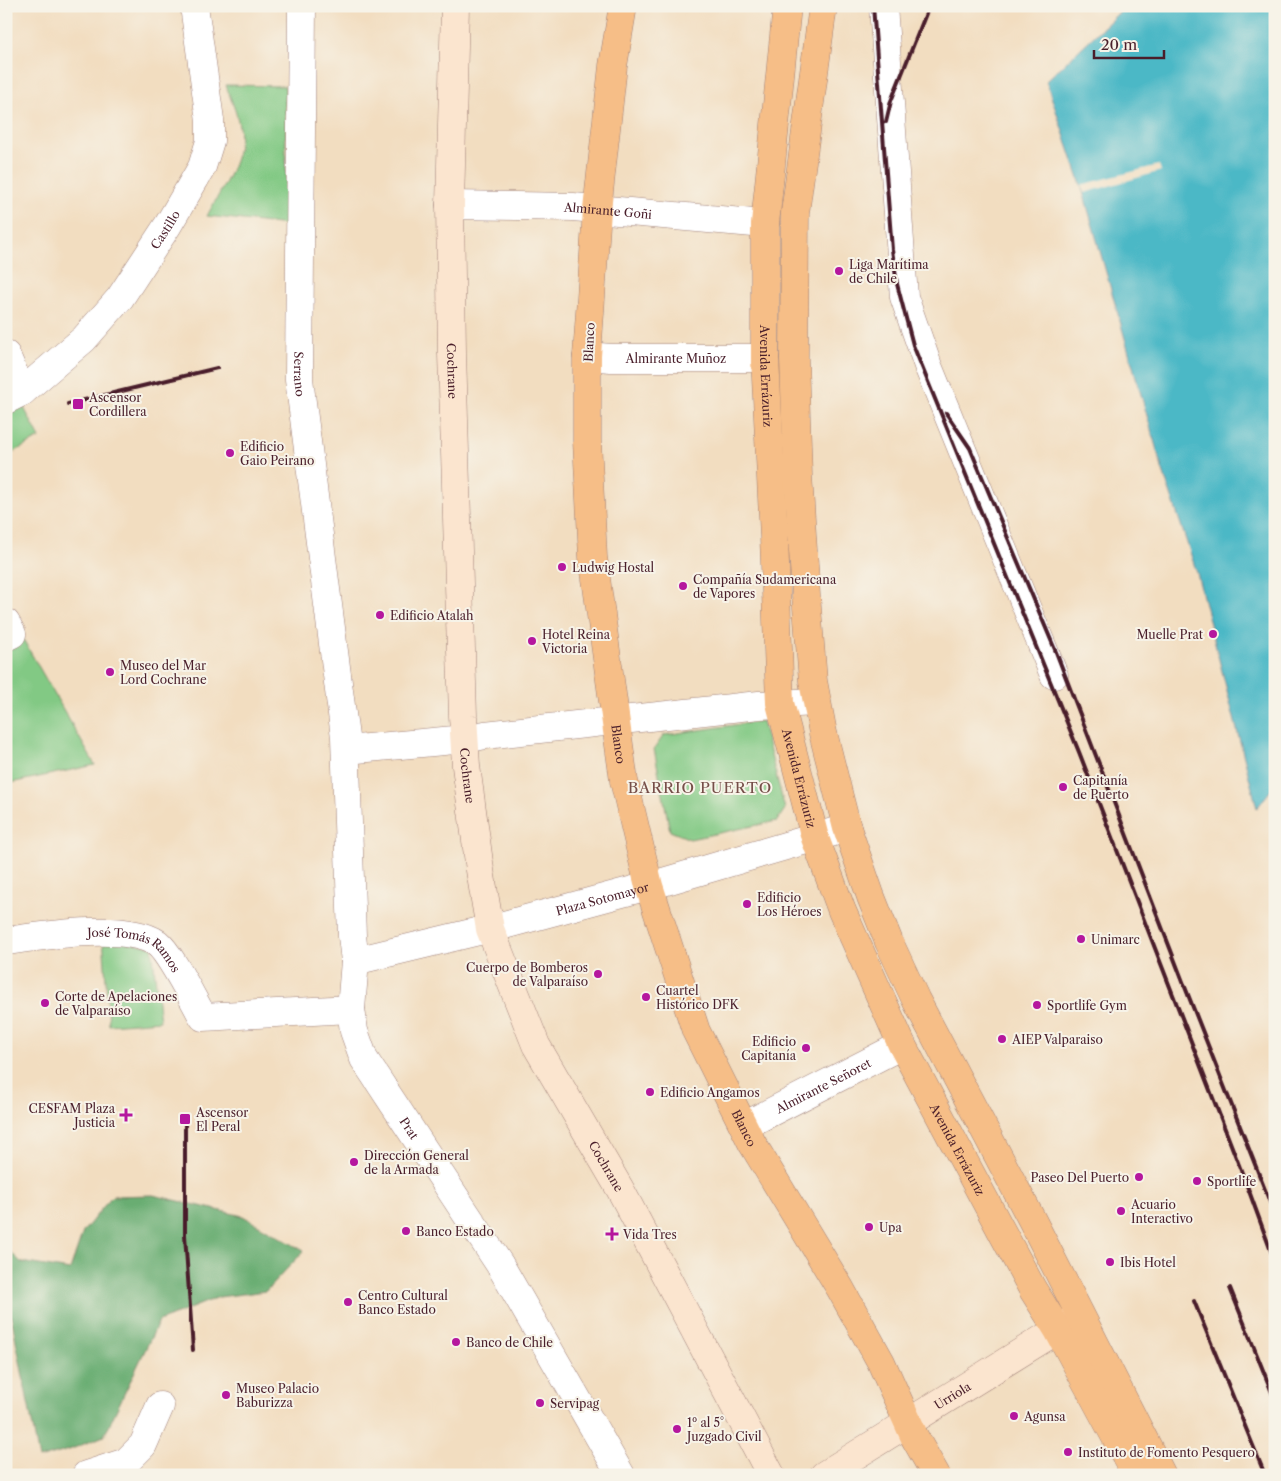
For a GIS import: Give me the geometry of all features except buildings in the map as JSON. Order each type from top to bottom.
[{"type":"main road","name":"Cochrane","points":[[455,6],[450,205],[453,373],[466,766],[477,852],[490,928],[536,1045],[620,1189],[770,1475]]},
{"type":"main road","name":"Blanco","points":[[623,6],[613,66],[597,210],[587,356],[586,441],[593,557],[624,781],[648,886],[696,1031],[752,1143],[845,1296],[881,1362],[908,1423],[936,1475]]},
{"type":"main road","name":"Avenida Errázuriz","points":[[787,6],[765,224],[764,358],[774,537],[780,703],[815,838],[842,911],[902,1045],[1033,1290],[1058,1330],[1136,1475]]},
{"type":"main road","points":[[823,6],[795,213],[794,359],[798,475],[816,702],[847,828],[886,933],[916,1000],[1162,1475]]},
{"type":"main road","name":"Urriola","points":[[824,1475],[1080,1316]]},
{"type":"street","name":"Castillo","points":[[14,396],[84,339],[120,298],[168,225],[202,167],[210,141],[210,120],[194,6]]},
{"type":"street","name":"Serrano","points":[[302,6],[299,379],[346,744]]},
{"type":"street","points":[[882,6],[904,297],[928,366],[1054,675]]},
{"type":"street","name":"Almirante Goñi","points":[[450,205],[573,207],[765,224]]},
{"type":"street","points":[[6,355],[14,396]]},
{"type":"street","name":"Almirante Muñoz","points":[[587,356],[611,358],[764,358]]},
{"type":"street","points":[[346,744],[465,739],[485,735],[780,703],[816,702]]},
{"type":"street","name":"Prat","points":[[346,744],[352,936],[355,961],[351,1009],[354,1031],[364,1059],[500,1265],[621,1475]]},
{"type":"street","name":"Plaza Sotomayor","points":[[355,961],[490,928],[648,886],[847,828]]},
{"type":"street","name":"José Tomás Ramos","points":[[6,941],[72,932],[131,934],[147,938],[158,944],[174,964],[203,1017],[351,1009]]},
{"type":"street","name":"Almirante Señoret","points":[[744,1126],[902,1045]]},
{"type":"street","points":[[86,1475],[126,1462],[143,1446],[160,1406]]},
{"type":"green space","points":[[226,85],[285,86],[287,225],[207,216],[235,162],[240,138],[238,121]]},
{"type":"green space","points":[[6,374],[40,438],[6,456]]},
{"type":"green space","points":[[20,634],[95,765],[6,784],[6,642]]},
{"type":"green space","points":[[762,721],[785,809],[777,821],[690,839],[670,831],[654,749],[664,735]]},
{"type":"green space","points":[[103,937],[152,947],[160,1021],[109,1025]]},
{"type":"green space","points":[[153,1195],[243,1216],[304,1251],[266,1291],[219,1297],[159,1321],[104,1436],[69,1450],[39,1459],[11,1315],[6,1315],[6,1248],[21,1262],[70,1270],[83,1232],[112,1196]]},
{"type":"water","points":[[1126,6],[1275,6],[1275,785],[1257,808],[1197,573],[1162,468],[1082,188],[1046,81]]},
{"type":"pier","points":[[1159,165],[1161,171],[1084,193],[1081,185]]},
{"type":"railway","points":[[873,6],[892,250],[897,284],[913,345],[1079,752],[1275,1262]]},
{"type":"railway","points":[[886,122],[891,101],[929,6]]},
{"type":"railway","points":[[68,404],[217,368]]},
{"type":"railway","points":[[946,413],[970,448],[1056,652],[1275,1215]]},
{"type":"railway","points":[[185,1119],[185,1235],[193,1350]]},
{"type":"railway","points":[[1230,1288],[1275,1400]]},
{"type":"railway","points":[[1194,1301],[1265,1475]]},
{"type":"place","name":"Liga Marítima de Chile","points":[[839,271]]},
{"type":"place","name":"Ascensor Cordillera","points":[[78,404]]},
{"type":"place","name":"Edificio Gaio Peirano","points":[[230,453]]},
{"type":"place","name":"Ludwig Hostal","points":[[562,567]]},
{"type":"place","name":"Compañía Sudamericana de Vapores","points":[[683,586]]},
{"type":"place","name":"Edificio Atalah","points":[[380,615]]},
{"type":"place","name":"Muelle Prat","points":[[1213,634]]},
{"type":"place","name":"Hotel Reina Victoria","points":[[532,641]]},
{"type":"place","name":"Museo del Mar Lord Cochrane","points":[[110,672]]},
{"type":"place","name":"Capitanía de Puerto","points":[[1063,787]]},
{"type":"place","name":"Edificio Los Héroes","points":[[747,904]]},
{"type":"place","name":"Unimarc","points":[[1081,939]]},
{"type":"place","name":"Cuerpo de Bomberos de Valparaíso","points":[[598,974]]},
{"type":"place","name":"Cuartel Histórico DFK","points":[[646,997]]},
{"type":"place","name":"Corte de Apelaciones de Valparaíso","points":[[45,1003]]},
{"type":"place","name":"Sportlife Gym","points":[[1037,1005]]},
{"type":"place","name":"AIEP Valparaiso","points":[[1002,1039]]},
{"type":"place","name":"Edificio Capitanía","points":[[806,1048]]},
{"type":"place","name":"Edificio Angamos","points":[[650,1092]]},
{"type":"place","name":"CESFAM Plaza Justicia","points":[[126,1115]]},
{"type":"place","name":"Ascensor El Peral","points":[[185,1119]]},
{"type":"place","name":"Dirección General de la Armada","points":[[354,1162]]},
{"type":"place","name":"Paseo Del Puerto","points":[[1139,1177]]},
{"type":"place","name":"Sportlife","points":[[1197,1181]]},
{"type":"place","name":"Acuario Interactivo","points":[[1121,1211]]},
{"type":"place","name":"Upa","points":[[869,1227]]},
{"type":"place","name":"Banco Estado","points":[[406,1231]]},
{"type":"place","name":"Vida Tres","points":[[612,1234]]},
{"type":"place","name":"Ibis Hotel","points":[[1110,1262]]},
{"type":"place","name":"Centro Cultural Banco Estado","points":[[348,1302]]},
{"type":"place","name":"Banco de Chile","points":[[456,1342]]},
{"type":"place","name":"Museo Palacio Baburizza","points":[[226,1395]]},
{"type":"place","name":"Servipag","points":[[540,1403]]},
{"type":"place","name":"Agunsa","points":[[1014,1416]]},
{"type":"place","name":"1º al 5° Juzgado Civil","points":[[677,1429]]},
{"type":"place","name":"Instituto de Fomento Pesquero","points":[[1068,1452]]},
{"type":"district","name":"BARRIO PUERTO","points":[[700,787]]}]
